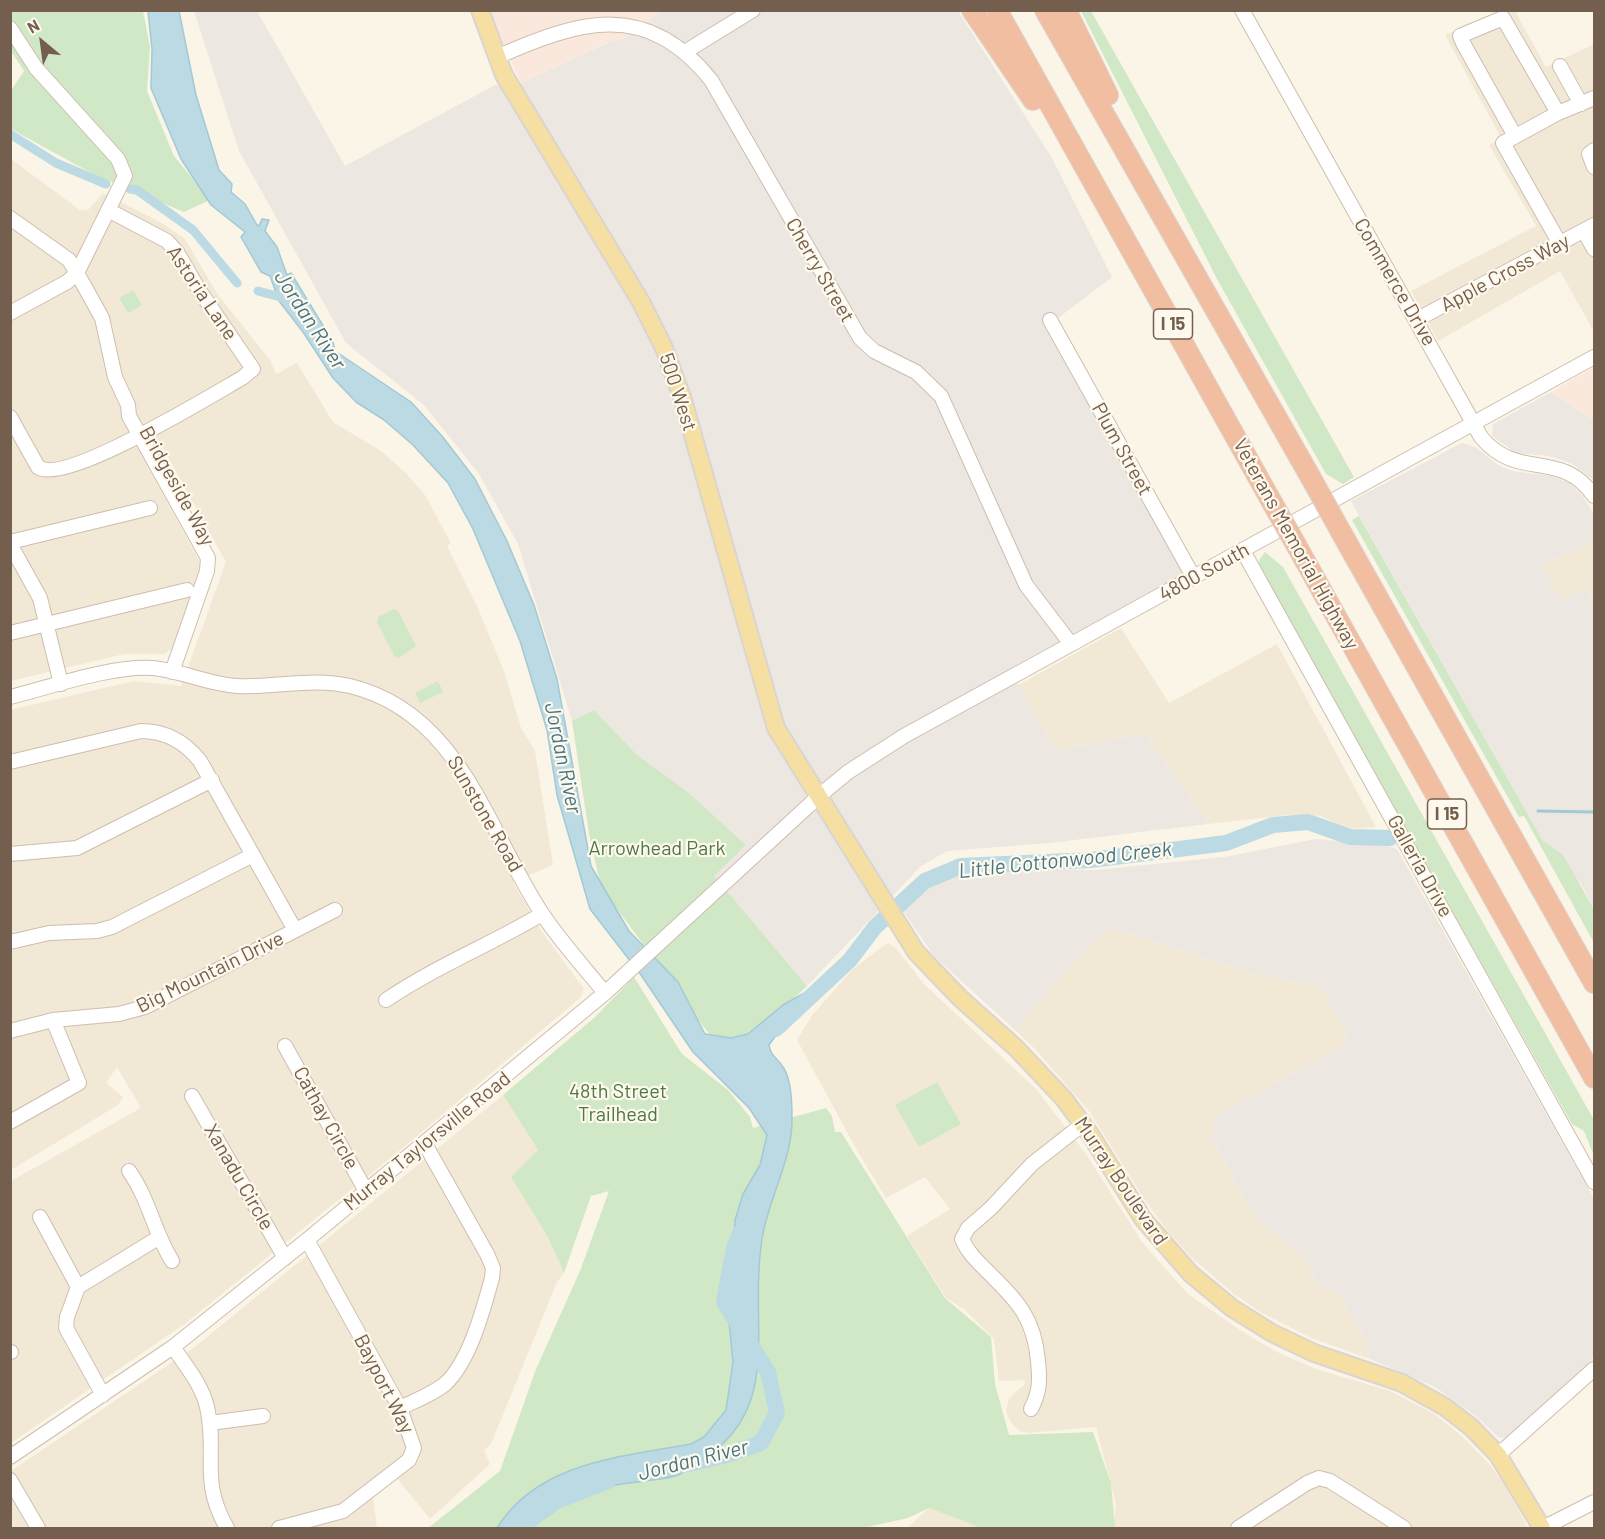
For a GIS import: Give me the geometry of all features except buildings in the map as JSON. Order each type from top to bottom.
[{"type":"highway","points":[[972,10],[1044,116],[1074,152]]},
{"type":"highway","name":"Veterans Memorial Highway","points":[[997,10],[1074,152],[1594,1078]]},
{"type":"highway","name":"I 15","points":[[1045,10],[1192,264],[1594,984]]},
{"type":"highway","points":[[1066,10],[1192,264]]},
{"type":"main road","name":"500 West","points":[[480,10],[497,57],[515,94],[634,290],[664,348],[683,400],[776,728],[795,763],[819,796]]},
{"type":"main road","name":"Murray Boulevard","points":[[819,796],[895,920],[932,970],[1024,1056],[1083,1124],[1143,1219],[1169,1252],[1216,1295],[1272,1333],[1314,1353],[1402,1383],[1426,1395],[1471,1427],[1498,1455],[1543,1528]]},
{"type":"street","points":[[688,50],[753,10]]},
{"type":"street","name":"Commerce Drive","points":[[1242,10],[1473,424],[1487,444],[1511,461],[1560,468],[1578,478],[1594,496]]},
{"type":"street","points":[[1558,113],[1503,18],[1460,36],[1560,244]]},
{"type":"street","name":"Cherry Street","points":[[497,57],[563,29],[613,20],[652,29],[688,50],[711,80],[860,338],[874,351],[916,372],[941,396],[1022,577],[1071,644]]},
{"type":"street","points":[[10,28],[36,68],[120,163],[125,180],[77,273],[67,282],[10,313]]},
{"type":"street","points":[[1560,66],[1581,104]]},
{"type":"street","points":[[1509,140],[1558,113],[1594,98]]},
{"type":"street","points":[[1594,150],[1589,154],[1594,167]]},
{"type":"street","name":"Astoria Lane","points":[[110,212],[167,241],[177,252],[199,290],[253,369],[242,378],[143,433]]},
{"type":"street","name":"Bridgeside Way","points":[[10,218],[69,260],[77,273],[102,318],[116,382],[128,405],[129,416],[143,433],[209,562],[177,673]]},
{"type":"street","points":[[1589,228],[1594,249]]},
{"type":"street","name":"Apple Cross Way","points":[[1416,320],[1589,228]]},
{"type":"street","name":"Plum Street","points":[[1050,320],[1194,578]]},
{"type":"street","name":"4800 South","points":[[819,796],[848,772],[894,742],[1594,357]]},
{"type":"street","points":[[10,417],[41,469],[50,470],[84,462],[105,454],[143,433]]},
{"type":"street","points":[[61,684],[47,623],[36,590],[10,543],[150,508]]},
{"type":"street","name":"Galleria Drive","points":[[1243,550],[1594,1182]]},
{"type":"street","points":[[10,633],[187,590]]},
{"type":"street","name":"Sunstone Road","points":[[10,697],[126,669],[151,668],[235,686],[317,681],[339,684],[377,695],[417,718],[453,755],[542,914],[605,993]]},
{"type":"street","points":[[10,762],[132,733],[150,731],[168,735],[186,746],[200,761],[295,930]]},
{"type":"street","points":[[10,854],[77,848],[212,780]]},
{"type":"street","name":"Murray Taylorsville Road","points":[[10,1457],[173,1347],[425,1144],[630,971],[819,796]]},
{"type":"street","points":[[10,942],[49,933],[97,931],[112,927],[253,855]]},
{"type":"street","name":"Big Mountain Drive","points":[[10,1031],[53,1020],[119,1014],[145,1007],[335,910]]},
{"type":"street","points":[[386,1000],[430,971],[487,945],[542,914]]},
{"type":"street","points":[[10,1122],[79,1083],[53,1020]]},
{"type":"street","name":"Cathay Circle","points":[[285,1046],[366,1191]]},
{"type":"street","name":"Xanadu Circle","points":[[192,1096],[285,1258]]},
{"type":"street","points":[[1031,1409],[1040,1385],[1036,1340],[1030,1322],[1019,1304],[970,1253],[962,1239],[968,1228],[991,1208],[1032,1164],[1083,1124]]},
{"type":"street","points":[[400,1408],[444,1385],[449,1379],[466,1352],[492,1278],[493,1268],[425,1144]]},
{"type":"street","points":[[129,1171],[143,1191],[158,1238],[172,1261]]},
{"type":"street","points":[[40,1217],[78,1287]]},
{"type":"street","points":[[103,1395],[66,1328],[67,1317],[78,1287],[158,1238]]},
{"type":"street","name":"Bayport Way","points":[[279,1528],[343,1511],[414,1455],[414,1442],[400,1408],[307,1240]]},
{"type":"street","points":[[173,1347],[201,1389],[210,1423],[210,1485],[227,1528]]},
{"type":"street","points":[[1498,1455],[1594,1369]]},
{"type":"street","points":[[210,1423],[263,1416]]},
{"type":"street","points":[[1238,1528],[1307,1483],[1319,1478],[1330,1481],[1404,1528]]},
{"type":"street","points":[[10,1479],[38,1528]]},
{"type":"street","points":[[1543,1528],[1594,1502]]},
{"type":"shaded area","points":[[194,11],[257,11],[345,166],[495,85],[521,83],[609,42],[625,38],[661,11],[958,11],[1052,158],[1112,277],[1045,328],[1184,573],[1009,669],[1056,750],[1145,734],[1208,824],[1049,843],[947,851],[921,866],[807,986],[713,876],[746,845],[689,793],[636,754],[594,710],[572,721],[518,544],[479,474],[424,405],[346,343],[239,151]]},
{"type":"shaded area","points":[[491,11],[661,11],[625,38],[608,42],[521,83],[499,36]]},
{"type":"shaded area","points":[[1502,11],[1515,11],[1546,67],[1594,44],[1594,332],[1560,271],[1438,341],[1411,291],[1536,226],[1489,145],[1500,139],[1498,132],[1445,35]]},
{"type":"shaded area","points":[[11,159],[80,210],[88,210],[103,193],[162,223],[185,239],[218,295],[270,360],[276,374],[297,363],[333,422],[381,451],[405,472],[425,495],[451,543],[447,546],[477,606],[504,671],[521,728],[535,751],[553,865],[513,882],[543,933],[584,989],[581,997],[404,1147],[186,1323],[11,1443],[11,1181],[141,1108],[117,1067],[106,1083],[123,1097],[118,1105],[11,1170],[10,710],[134,681],[181,686],[226,562],[159,441],[139,451],[201,564],[173,648],[164,654],[124,654],[11,681]]},
{"type":"shaded area","points":[[1594,367],[1594,415],[1590,418],[1551,392]]},
{"type":"shaded area","points":[[1551,392],[1590,418],[1594,415],[1594,480],[1571,463],[1549,456],[1516,453],[1492,436],[1493,424]]},
{"type":"shaded area","points":[[1462,443],[1475,447],[1498,465],[1512,471],[1551,476],[1569,483],[1582,495],[1594,514],[1594,542],[1540,565],[1561,600],[1587,589],[1594,603],[1594,908],[1581,884],[1543,841],[1351,501]]},
{"type":"shaded area","points":[[1594,542],[1594,603],[1587,589],[1561,600],[1540,565]]},
{"type":"shaded area","points":[[1121,628],[1169,703],[1277,644],[1376,827],[1346,829],[1321,816],[1288,815],[1208,824],[1145,734],[1056,750],[1018,685]]},
{"type":"shaded area","points":[[1316,839],[1385,845],[1397,849],[1594,1199],[1594,1356],[1582,1374],[1505,1438],[1498,1437],[1477,1417],[1435,1387],[1370,1359],[1366,1340],[1339,1294],[1320,1288],[1302,1255],[1256,1219],[1211,1137],[1217,1115],[1350,1042],[1323,991],[1316,986],[1251,973],[1114,929],[1099,936],[1014,1029],[934,956],[903,911],[940,879],[1002,869],[1096,870],[1224,857]]},
{"type":"shaded area","points":[[1114,929],[1251,973],[1316,986],[1323,990],[1350,1042],[1217,1115],[1211,1137],[1256,1219],[1302,1255],[1320,1288],[1339,1294],[1366,1340],[1370,1359],[1311,1338],[1262,1313],[1234,1294],[1193,1259],[1166,1229],[1143,1197],[1089,1111],[1035,1049],[1014,1029],[1099,936]]},
{"type":"shaded area","points":[[887,943],[895,947],[924,984],[1036,1089],[1086,1154],[1142,1242],[1188,1294],[1275,1351],[1316,1369],[1390,1391],[1435,1414],[1465,1439],[1491,1466],[1506,1487],[1528,1528],[1113,1528],[1116,1504],[1096,1427],[1029,1433],[1019,1431],[1010,1421],[1006,1411],[1009,1398],[1024,1385],[1025,1380],[999,1381],[994,1339],[964,1309],[946,1298],[907,1236],[950,1209],[925,1177],[886,1198],[859,1154],[797,1040],[813,1014],[853,969]]},
{"type":"shaded area","points":[[503,1095],[538,1150],[548,1237],[564,1273],[557,1282],[491,1444],[484,1450],[490,1464],[430,1519],[397,1478],[373,1497],[377,1528],[11,1528],[11,1471],[196,1346]]},
{"type":"shaded area","points":[[929,1508],[981,1528],[907,1528]]},
{"type":"green space","points":[[11,11],[143,11],[150,47],[147,91],[174,156],[210,200],[184,212],[93,174],[11,129],[10,92],[24,71],[11,51]]},
{"type":"green space","points":[[1081,11],[1091,11],[1354,477],[1343,484],[1326,474],[1217,279]]},
{"type":"green space","points":[[133,290],[142,305],[128,313],[119,298]]},
{"type":"green space","points":[[1359,516],[1543,841],[1563,855],[1594,909],[1594,943],[1524,816],[1519,817],[1352,520]]},
{"type":"green space","points":[[1265,552],[1283,567],[1594,1120],[1594,1156],[1584,1131],[1572,1124],[1260,569],[1259,560]]},
{"type":"green space","points":[[393,609],[398,611],[416,646],[399,658],[395,657],[377,622],[378,617]]},
{"type":"green space","points":[[438,681],[443,692],[420,703],[415,693]]},
{"type":"green space","name":"Arrowhead Park","points":[[594,710],[636,754],[689,793],[746,845],[714,876],[807,986],[762,1029],[738,1039],[709,1034],[601,887],[589,834],[572,721]]},
{"type":"green space","name":"48th Street Trailhead","points":[[634,977],[682,1054],[728,1090],[750,1117],[753,1128],[826,1108],[832,1116],[835,1132],[841,1132],[945,1298],[991,1337],[995,1384],[1009,1435],[1093,1432],[1111,1483],[1115,1528],[981,1528],[929,1508],[908,1518],[863,1528],[428,1528],[500,1471],[536,1369],[580,1271],[609,1191],[591,1196],[564,1273],[548,1237],[511,1177],[538,1150],[503,1095],[595,1017]]},
{"type":"green space","points":[[937,1082],[961,1124],[919,1147],[895,1105]]},
{"type":"water","points":[[148,11],[179,11],[196,95],[219,170],[232,184],[231,192],[245,204],[257,225],[259,226],[262,219],[269,220],[265,231],[277,247],[287,275],[291,273],[333,342],[335,351],[411,402],[442,436],[475,479],[507,541],[534,605],[557,679],[591,866],[629,931],[678,982],[705,1034],[731,1038],[748,1034],[783,1005],[808,991],[769,1045],[771,1052],[786,1072],[790,1086],[791,1135],[762,1239],[757,1372],[751,1400],[738,1427],[715,1451],[680,1474],[581,1493],[553,1505],[526,1528],[497,1528],[514,1506],[535,1489],[583,1466],[637,1453],[691,1444],[704,1437],[726,1410],[733,1362],[729,1321],[735,1220],[743,1194],[760,1165],[767,1135],[749,1108],[693,1052],[641,975],[590,909],[557,795],[547,730],[520,641],[473,529],[448,483],[413,445],[384,420],[356,402],[333,378],[303,332],[279,301],[270,276],[261,272],[241,237],[245,232],[211,205],[181,159],[151,88],[152,49]]},
{"type":"waterway","points":[[10,134],[56,163],[106,184]]},
{"type":"waterway","points":[[130,189],[137,190],[193,230],[237,283]]},
{"type":"waterway","points":[[258,291],[288,299]]},
{"type":"waterway","name":"Little Cottonwood Creek","points":[[1538,811],[1594,812]]},
{"type":"waterway","name":"Little Cottonwood Creek","points":[[776,1029],[850,960],[875,927],[925,881],[961,866],[1091,860],[1203,846],[1226,843],[1273,825],[1308,822],[1350,837],[1390,838]]},
{"type":"waterway","name":"Jordan River","points":[[683,1465],[727,1455],[761,1443],[777,1413],[768,1372],[724,1302],[734,1248],[740,1233]]},
{"type":"waterway","name":"Jordan River","points":[[519,1528],[557,1501],[608,1481]]}]
